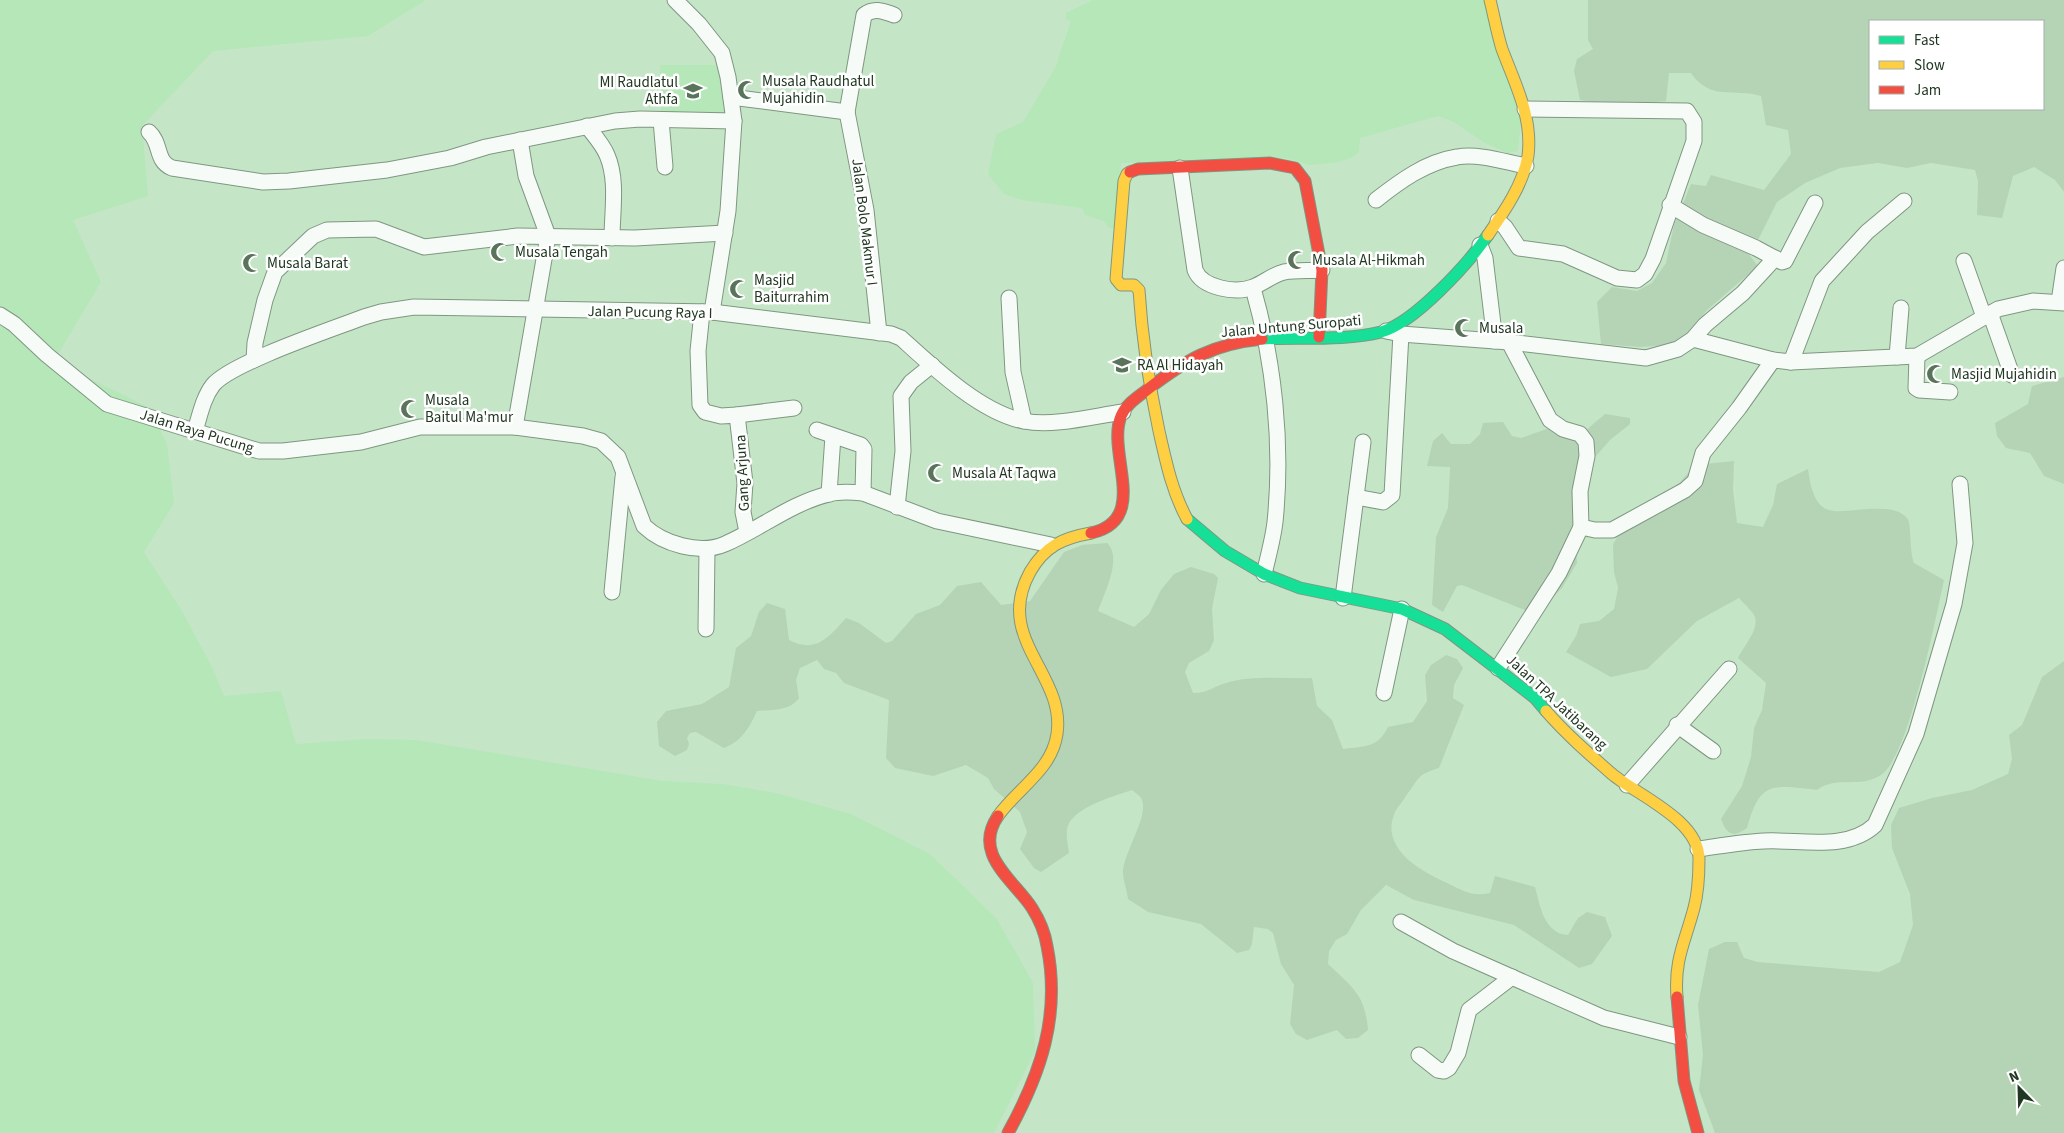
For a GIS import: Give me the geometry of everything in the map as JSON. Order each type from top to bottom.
[{"type":"street","name":"Gang Arjuna","points":[[675,0],[719,48],[728,78],[734,121],[734,143],[728,176],[725,233],[698,351],[700,405],[705,412],[721,416],[794,408]]},
{"type":"street","name":"Jalan Untung Suropati","points":[[1123,412],[1129,404],[1178,366],[1203,352],[1230,344],[1267,340],[1365,335],[1386,331],[1408,316],[1442,288],[1480,245],[1498,221],[1516,193],[1526,166],[1529,132],[1525,109],[1501,45],[1490,0]]},
{"type":"street","name":"Jalan Bolo Makmur I","points":[[879,333],[866,210],[847,112],[864,15],[869,12],[882,10],[894,15]]},
{"type":"street","points":[[731,97],[847,112]]},
{"type":"street","points":[[1498,221],[1519,248],[1563,254],[1617,278],[1637,280],[1645,274],[1653,259],[1670,205],[1694,141],[1694,122],[1687,111],[1525,109]]},
{"type":"street","points":[[149,132],[157,144],[160,160],[164,165],[172,168],[263,182],[387,170],[450,158],[486,147],[587,126],[640,119],[734,121]]},
{"type":"street","points":[[661,120],[665,167]]},
{"type":"street","points":[[587,126],[607,154],[610,162],[612,238]]},
{"type":"street","points":[[515,427],[521,402],[534,308],[548,236],[526,176],[520,140]]},
{"type":"street","points":[[1376,200],[1406,176],[1457,156],[1496,160],[1526,166]]},
{"type":"street","points":[[1319,337],[1322,270],[1305,181],[1295,168],[1270,163],[1180,168],[1198,277],[1202,281],[1225,288],[1241,290],[1253,288],[1268,278],[1287,272],[1322,270]]},
{"type":"street","name":"Jalan TPA Jatibarang","points":[[1180,168],[1138,169],[1127,174],[1124,181],[1116,279],[1121,285],[1134,286],[1140,290],[1143,348],[1150,388],[1168,472],[1178,502],[1189,523],[1225,551],[1264,574],[1300,588],[1402,609],[1445,629],[1535,698],[1561,728],[1627,784],[1677,819],[1698,848]]},
{"type":"street","points":[[1791,362],[1822,281],[1866,232],[1904,201]]},
{"type":"street","points":[[1670,205],[1703,225],[1774,258],[1786,261],[1815,203]]},
{"type":"street","points":[[254,360],[255,342],[265,300],[276,272],[313,236],[327,230],[376,229],[424,247],[490,238],[548,236],[612,238],[725,233]]},
{"type":"street","points":[[1480,245],[1485,258],[1502,341],[1550,420],[1563,429],[1580,434],[1586,442],[1587,456],[1580,491],[1581,527],[1559,574],[1498,668]]},
{"type":"street","points":[[1386,331],[1401,334],[1502,341],[1646,358],[1678,349],[1693,339],[1743,293],[1774,258]]},
{"type":"street","points":[[1964,261],[2012,375]]},
{"type":"street","points":[[1693,339],[1773,360],[1791,362],[1917,356],[1987,315],[2032,301],[2062,303],[2064,268]]},
{"type":"street","points":[[1253,288],[1267,340],[1276,418],[1275,522],[1264,574]]},
{"type":"street","points":[[1008,298],[1013,372],[1024,421]]},
{"type":"street","name":"Jalan Pucung Raya I","points":[[195,431],[206,395],[214,383],[237,367],[381,312],[414,307],[707,312],[879,333],[901,338],[982,404],[1024,421],[1044,422],[1123,412]]},
{"type":"street","points":[[1897,357],[1901,308]]},
{"type":"street","name":"Jalan Raya Pucung","points":[[0,315],[14,324],[47,355],[107,404],[258,451],[283,451],[361,442],[420,428],[515,427],[601,441],[618,457],[644,526],[651,532],[674,544],[707,548]]},
{"type":"street","points":[[1356,497],[1383,502],[1392,495],[1401,334]]},
{"type":"street","points":[[1917,356],[1916,388],[1918,390],[1950,392]]},
{"type":"street","points":[[1581,527],[1596,530],[1612,530],[1685,490],[1695,482],[1703,453],[1739,408],[1773,360]]},
{"type":"street","points":[[897,507],[902,460],[901,396],[911,382],[932,365]]},
{"type":"street","points":[[1008,1133],[1022,1109],[1048,1039],[1052,982],[1050,958],[1040,925],[1031,907],[1000,871],[991,852],[989,837],[994,821],[1041,768],[1052,751],[1058,731],[1057,712],[1019,624],[1019,607],[1023,590],[1039,559],[1052,545],[1069,537],[1090,534],[1107,527],[1114,522],[1121,511],[1123,494],[1119,421],[1123,412]]},
{"type":"street","name":"Gang Arjuna","points":[[737,415],[745,483],[743,512],[747,532]]},
{"type":"street","points":[[817,430],[859,442],[864,449],[863,493]]},
{"type":"street","points":[[829,494],[833,436]]},
{"type":"street","points":[[1343,598],[1363,442]]},
{"type":"street","points":[[612,592],[624,470]]},
{"type":"street","points":[[1698,1133],[1684,1081],[1677,963],[1695,906],[1698,848],[1762,841],[1822,842],[1850,839],[1867,832],[1875,825],[1916,734],[1954,604],[1965,543],[1960,484]]},
{"type":"street","points":[[706,629],[707,548],[725,544],[829,494],[863,493],[937,521],[1052,545]]},
{"type":"street","points":[[1384,693],[1402,609]]},
{"type":"street","points":[[1627,784],[1729,669]]},
{"type":"street","points":[[1677,726],[1713,751]]},
{"type":"street","points":[[1401,922],[1453,951],[1604,1018],[1680,1037]]},
{"type":"street","points":[[1419,1055],[1438,1070],[1444,1071],[1449,1068],[1458,1053],[1469,1010],[1512,977]]},
{"type":"shaded area","points":[[0,0],[426,0],[368,36],[213,51],[142,126],[148,196],[73,220],[101,282],[54,361],[150,408],[167,444],[174,503],[144,552],[182,611],[213,669],[224,696],[281,691],[296,744],[367,739],[416,740],[663,781],[723,784],[776,793],[851,814],[930,854],[997,919],[1033,983],[1035,1051],[994,1133],[0,1133]]},
{"type":"shaded area","points":[[1093,0],[1484,0],[1521,118],[1518,151],[1507,153],[1483,142],[1454,122],[1438,116],[1360,138],[1359,152],[1353,157],[1339,162],[1310,165],[1285,158],[1121,163],[1116,227],[1109,228],[1104,221],[1085,215],[1082,208],[1022,200],[1004,194],[988,174],[996,134],[1023,122],[1055,68],[1071,21],[1066,19],[1066,13]]},
{"type":"shaded area","points":[[1588,0],[2064,0],[2064,192],[2055,180],[2034,167],[2013,176],[2002,218],[1977,215],[1978,181],[1975,170],[1931,163],[1907,168],[1878,163],[1840,168],[1805,183],[1777,202],[1750,256],[1758,266],[1707,310],[1689,333],[1670,345],[1640,347],[1601,344],[1597,302],[1612,287],[1637,291],[1652,283],[1666,263],[1674,225],[1691,184],[1706,186],[1711,175],[1764,190],[1791,154],[1788,130],[1766,125],[1761,96],[1714,90],[1698,82],[1691,73],[1669,73],[1666,101],[1618,106],[1580,100],[1574,71],[1577,59],[1593,49],[1588,40]]},
{"type":"shaded area","name":"MI Raudlatul Athfa","points":[[660,65],[724,65],[725,118],[661,117]]},
{"type":"shaded area","points":[[2064,377],[2064,484],[2044,476],[2030,453],[2006,448],[1997,436],[1995,423],[2028,404],[2032,386]]},
{"type":"shaded area","points":[[1605,414],[1630,418],[1630,424],[1610,440],[1582,472],[1575,525],[1577,563],[1562,588],[1553,597],[1527,611],[1462,585],[1457,586],[1443,612],[1432,605],[1436,537],[1448,508],[1450,467],[1427,466],[1433,441],[1442,433],[1451,444],[1470,444],[1480,434],[1483,423],[1503,422],[1512,436],[1521,438],[1552,427],[1585,431]]},
{"type":"shaded area","points":[[1734,461],[1733,490],[1737,523],[1763,527],[1773,505],[1777,484],[1808,469],[1812,488],[1817,500],[1823,507],[1832,511],[1886,509],[1896,511],[1905,516],[1910,526],[1914,563],[1944,580],[1920,684],[1902,742],[1891,763],[1881,775],[1865,781],[1832,783],[1817,790],[1788,787],[1770,789],[1757,802],[1747,828],[1734,834],[1728,832],[1721,819],[1742,786],[1751,757],[1754,728],[1762,710],[1766,683],[1738,658],[1750,638],[1756,622],[1754,615],[1739,598],[1697,621],[1647,669],[1611,677],[1566,652],[1576,636],[1580,624],[1599,621],[1614,609],[1618,588],[1614,572],[1613,544],[1624,527],[1673,490],[1695,465]]},
{"type":"shaded area","points":[[1107,543],[1111,549],[1113,566],[1108,586],[1098,611],[1134,627],[1149,614],[1161,590],[1174,574],[1191,567],[1214,574],[1218,578],[1212,609],[1214,640],[1209,651],[1189,663],[1185,672],[1193,693],[1203,692],[1226,683],[1247,679],[1312,678],[1317,706],[1332,720],[1343,749],[1370,745],[1380,739],[1388,727],[1413,722],[1427,701],[1425,675],[1431,665],[1446,655],[1457,659],[1463,668],[1454,685],[1453,698],[1464,705],[1439,768],[1427,772],[1420,778],[1395,812],[1392,825],[1393,837],[1397,847],[1414,865],[1425,872],[1468,892],[1478,894],[1490,893],[1495,876],[1535,887],[1544,917],[1553,930],[1560,933],[1568,935],[1578,918],[1587,912],[1605,917],[1612,936],[1592,964],[1579,968],[1514,925],[1414,900],[1386,885],[1361,910],[1347,934],[1336,940],[1329,951],[1328,964],[1351,986],[1361,1000],[1368,1030],[1358,1038],[1346,1039],[1337,1030],[1307,1040],[1296,1034],[1290,1024],[1294,985],[1281,964],[1273,933],[1268,929],[1254,927],[1252,944],[1249,950],[1237,953],[1201,924],[1148,912],[1128,899],[1123,875],[1124,864],[1140,823],[1143,805],[1141,798],[1132,790],[1104,799],[1076,815],[1070,822],[1067,830],[1069,853],[1041,872],[1034,868],[1020,849],[1027,832],[1020,812],[994,789],[988,778],[966,765],[933,776],[895,768],[886,758],[889,700],[844,683],[836,673],[824,669],[817,660],[800,668],[796,680],[799,698],[785,708],[757,711],[751,723],[736,742],[724,748],[696,732],[690,733],[687,738],[689,744],[687,750],[675,756],[659,746],[657,722],[666,711],[702,704],[729,687],[736,648],[751,636],[759,612],[767,603],[785,609],[789,640],[799,644],[807,645],[821,641],[828,637],[846,618],[859,623],[886,643],[892,641],[916,614],[940,605],[957,586],[981,582],[1001,605],[1030,601],[1064,552],[1082,545]]},
{"type":"shaded area","points":[[2064,661],[2064,1133],[1715,1133],[1699,1090],[1703,1055],[1698,1005],[1709,949],[1725,942],[1737,942],[1744,958],[1758,962],[1879,972],[1900,962],[1913,925],[1910,894],[1892,848],[1891,825],[1899,808],[1932,798],[1972,790],[2008,774],[2012,759],[2009,735],[2022,725],[2042,677]]},
{"type":"traffic: fast","points":[[1262,339],[1353,337],[1381,332],[1409,317],[1424,305],[1454,276],[1488,235]]},
{"type":"traffic: fast","points":[[1187,519],[1225,551],[1264,574],[1300,588],[1402,609],[1445,629],[1535,698],[1546,711]]},
{"type":"traffic: slow","points":[[1488,235],[1506,208],[1522,177],[1526,167],[1529,142],[1522,101],[1502,49],[1490,0]]},
{"type":"traffic: slow","points":[[1130,172],[1124,181],[1116,279],[1121,285],[1134,285],[1139,290],[1146,361],[1159,431],[1173,487],[1187,519]]},
{"type":"traffic: slow","points":[[998,816],[1041,769],[1054,747],[1057,734],[1057,713],[1051,693],[1025,637],[1020,617],[1021,596],[1030,572],[1042,556],[1063,541],[1091,533]]},
{"type":"traffic: slow","points":[[1546,711],[1570,736],[1612,774],[1678,821],[1689,832],[1696,845],[1699,859],[1697,890],[1677,972],[1677,997]]},
{"type":"traffic: jam","points":[[1130,172],[1138,169],[1270,163],[1295,168],[1305,181],[1322,270],[1319,337]]},
{"type":"traffic: jam","points":[[1091,533],[1109,526],[1119,514],[1123,500],[1123,484],[1118,448],[1118,431],[1121,416],[1129,404],[1175,370],[1200,355],[1228,345],[1262,339]]},
{"type":"traffic: jam","points":[[998,816],[991,830],[992,854],[998,865],[1024,897],[1037,917],[1046,941],[1051,971],[1050,1020],[1039,1066],[1020,1111],[1008,1133]]},
{"type":"traffic: jam","points":[[1677,997],[1684,1081],[1698,1133]]},
{"type":"place","name":"Musala Raudhatul Mujahidin","points":[[747,90]]},
{"type":"place","name":"MI Raudlatul Athfa","points":[[693,91]]},
{"type":"place","name":"Musala Tengah","points":[[500,252]]},
{"type":"place","name":"Musala Al-Hikmah","points":[[1297,260]]},
{"type":"place","name":"Musala Barat","points":[[252,263]]},
{"type":"place","name":"Masjid Baiturrahim","points":[[739,289]]},
{"type":"place","name":"Musala","points":[[1464,328]]},
{"type":"place","name":"RA Al Hidayah","points":[[1122,365]]},
{"type":"place","name":"Masjid Mujahidin","points":[[1936,374]]},
{"type":"place","name":"Musala Baitul Ma'mur","points":[[410,409]]},
{"type":"place","name":"Musala At Taqwa","points":[[937,473]]}]
